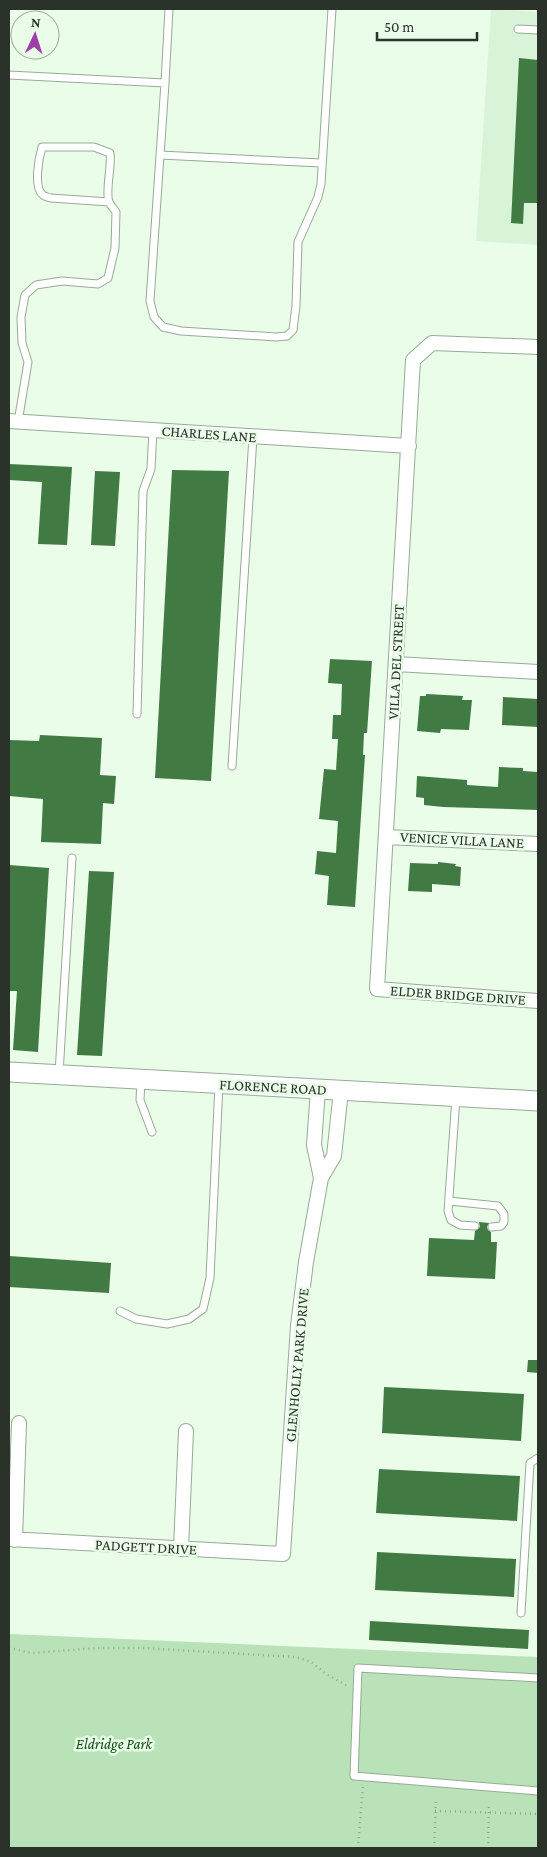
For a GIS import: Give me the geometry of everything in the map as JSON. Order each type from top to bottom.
[{"type":"street","name":"VILLA DEL STREET","points":[[377,989],[413,360],[432,343],[538,347]]},
{"type":"street","name":"CHARLES LANE","points":[[13,421],[409,446]]},
{"type":"street","points":[[396,664],[538,672]]},
{"type":"street","name":"VENICE VILLA LANE","points":[[386,836],[538,844]]},
{"type":"street","name":"ELDER BRIDGE DRIVE","points":[[377,989],[538,1001]]},
{"type":"street","name":"FLORENCE ROAD","points":[[9,1072],[538,1100]]},
{"type":"street","name":"GLENHOLLY PARK DRIVE","points":[[318,1089],[314,1144],[321,1178]]},
{"type":"street","name":"GLENHOLLY PARK DRIVE","points":[[283,1554],[298,1326],[306,1262],[321,1178],[334,1156],[342,1090]]},
{"type":"street","points":[[12,1539],[19,1423]]},
{"type":"street","points":[[181,1548],[186,1431]]},
{"type":"street","name":"PADGETT DRIVE","points":[[12,1539],[283,1554]]},
{"type":"lane","points":[[169,9],[150,301],[154,317],[163,327],[181,331],[276,337],[287,336],[293,330],[296,306],[298,242],[318,197],[321,184],[332,9]]},
{"type":"lane","points":[[518,29],[538,30]]},
{"type":"lane","points":[[9,75],[165,82]]},
{"type":"lane","points":[[13,421],[28,362],[22,343],[21,317],[25,295],[36,285],[62,281],[98,284],[108,278],[115,248],[116,212],[109,202],[110,153],[94,147],[42,147],[39,156],[38,188],[43,195],[51,198],[109,202]]},
{"type":"lane","points":[[160,155],[321,163]]},
{"type":"lane","points":[[138,714],[143,491],[151,469],[154,430]]},
{"type":"lane","points":[[232,766],[253,437]]},
{"type":"lane","points":[[59,1074],[72,858]]},
{"type":"lane","points":[[141,1079],[140,1100],[152,1132]]},
{"type":"lane","points":[[120,1311],[136,1319],[168,1324],[189,1319],[203,1308],[210,1278],[219,1084]]},
{"type":"lane","points":[[456,1096],[448,1211],[451,1220],[460,1225],[475,1226]]},
{"type":"lane","points":[[449,1201],[498,1206],[504,1214],[504,1222],[501,1226],[492,1227]]},
{"type":"lane","points":[[521,1613],[530,1463],[538,1458]]},
{"type":"lane","points":[[538,1678],[358,1668],[354,1776],[538,1790]]},
{"type":"path","points":[[9,1648],[32,1652],[98,1648],[143,1648],[296,1656],[311,1662],[340,1684],[357,1690]]},
{"type":"path","points":[[358,1848],[364,1777]]},
{"type":"path","points":[[434,1848],[436,1802]]},
{"type":"path","points":[[488,1848],[489,1805]]},
{"type":"path","points":[[435,1811],[538,1814]]},
{"type":"shaded area","points":[[491,9],[538,12],[538,245],[476,241]]},
{"type":"green space","name":"Eldridge Park","points":[[9,1634],[538,1657],[538,1848],[9,1848]]},
{"type":"building","points":[[519,58],[538,60],[538,203],[524,203],[523,224],[511,223]]},
{"type":"building","points":[[9,464],[72,467],[67,545],[38,544],[42,482],[9,480]]},
{"type":"building","points":[[172,470],[229,471],[211,781],[155,778]]},
{"type":"building","points":[[95,471],[120,472],[115,546],[91,545]]},
{"type":"building","points":[[330,659],[372,661],[367,733],[364,733],[363,755],[365,755],[355,907],[327,905],[329,876],[315,874],[317,851],[336,853],[338,821],[319,819],[324,769],[336,770],[338,739],[332,739],[333,715],[341,715],[342,684],[328,683]]},
{"type":"building","points":[[426,694],[463,696],[462,700],[472,700],[469,730],[441,729],[440,733],[417,731],[420,696],[426,696]]},
{"type":"building","points":[[503,697],[538,699],[538,727],[502,725]]},
{"type":"building","points":[[40,735],[102,738],[100,775],[116,776],[114,804],[103,803],[101,844],[41,842],[43,799],[9,796],[9,740],[39,741]]},
{"type":"building","points":[[499,767],[523,768],[523,771],[538,772],[538,810],[424,805],[424,798],[416,797],[417,776],[467,780],[467,785],[498,787]]},
{"type":"building","points":[[438,862],[456,864],[455,866],[461,867],[460,886],[432,884],[432,892],[408,891],[410,863],[438,864]]},
{"type":"building","points":[[9,865],[49,868],[38,1052],[13,1050],[17,991],[9,991]]},
{"type":"building","points":[[89,871],[114,872],[102,1056],[77,1055]]},
{"type":"building","points":[[479,1222],[489,1223],[487,1227],[491,1232],[491,1242],[497,1242],[495,1279],[427,1276],[429,1238],[474,1240],[475,1231],[480,1227]]},
{"type":"building","points":[[9,1256],[111,1263],[109,1293],[9,1287]]},
{"type":"building","points":[[528,1360],[538,1360],[538,1373],[527,1372]]},
{"type":"building","points":[[384,1387],[524,1394],[521,1441],[382,1433]]},
{"type":"building","points":[[379,1469],[520,1476],[517,1521],[376,1513]]},
{"type":"building","points":[[377,1552],[516,1559],[514,1597],[375,1590]]},
{"type":"building","points":[[370,1621],[529,1630],[528,1649],[369,1640]]}]
